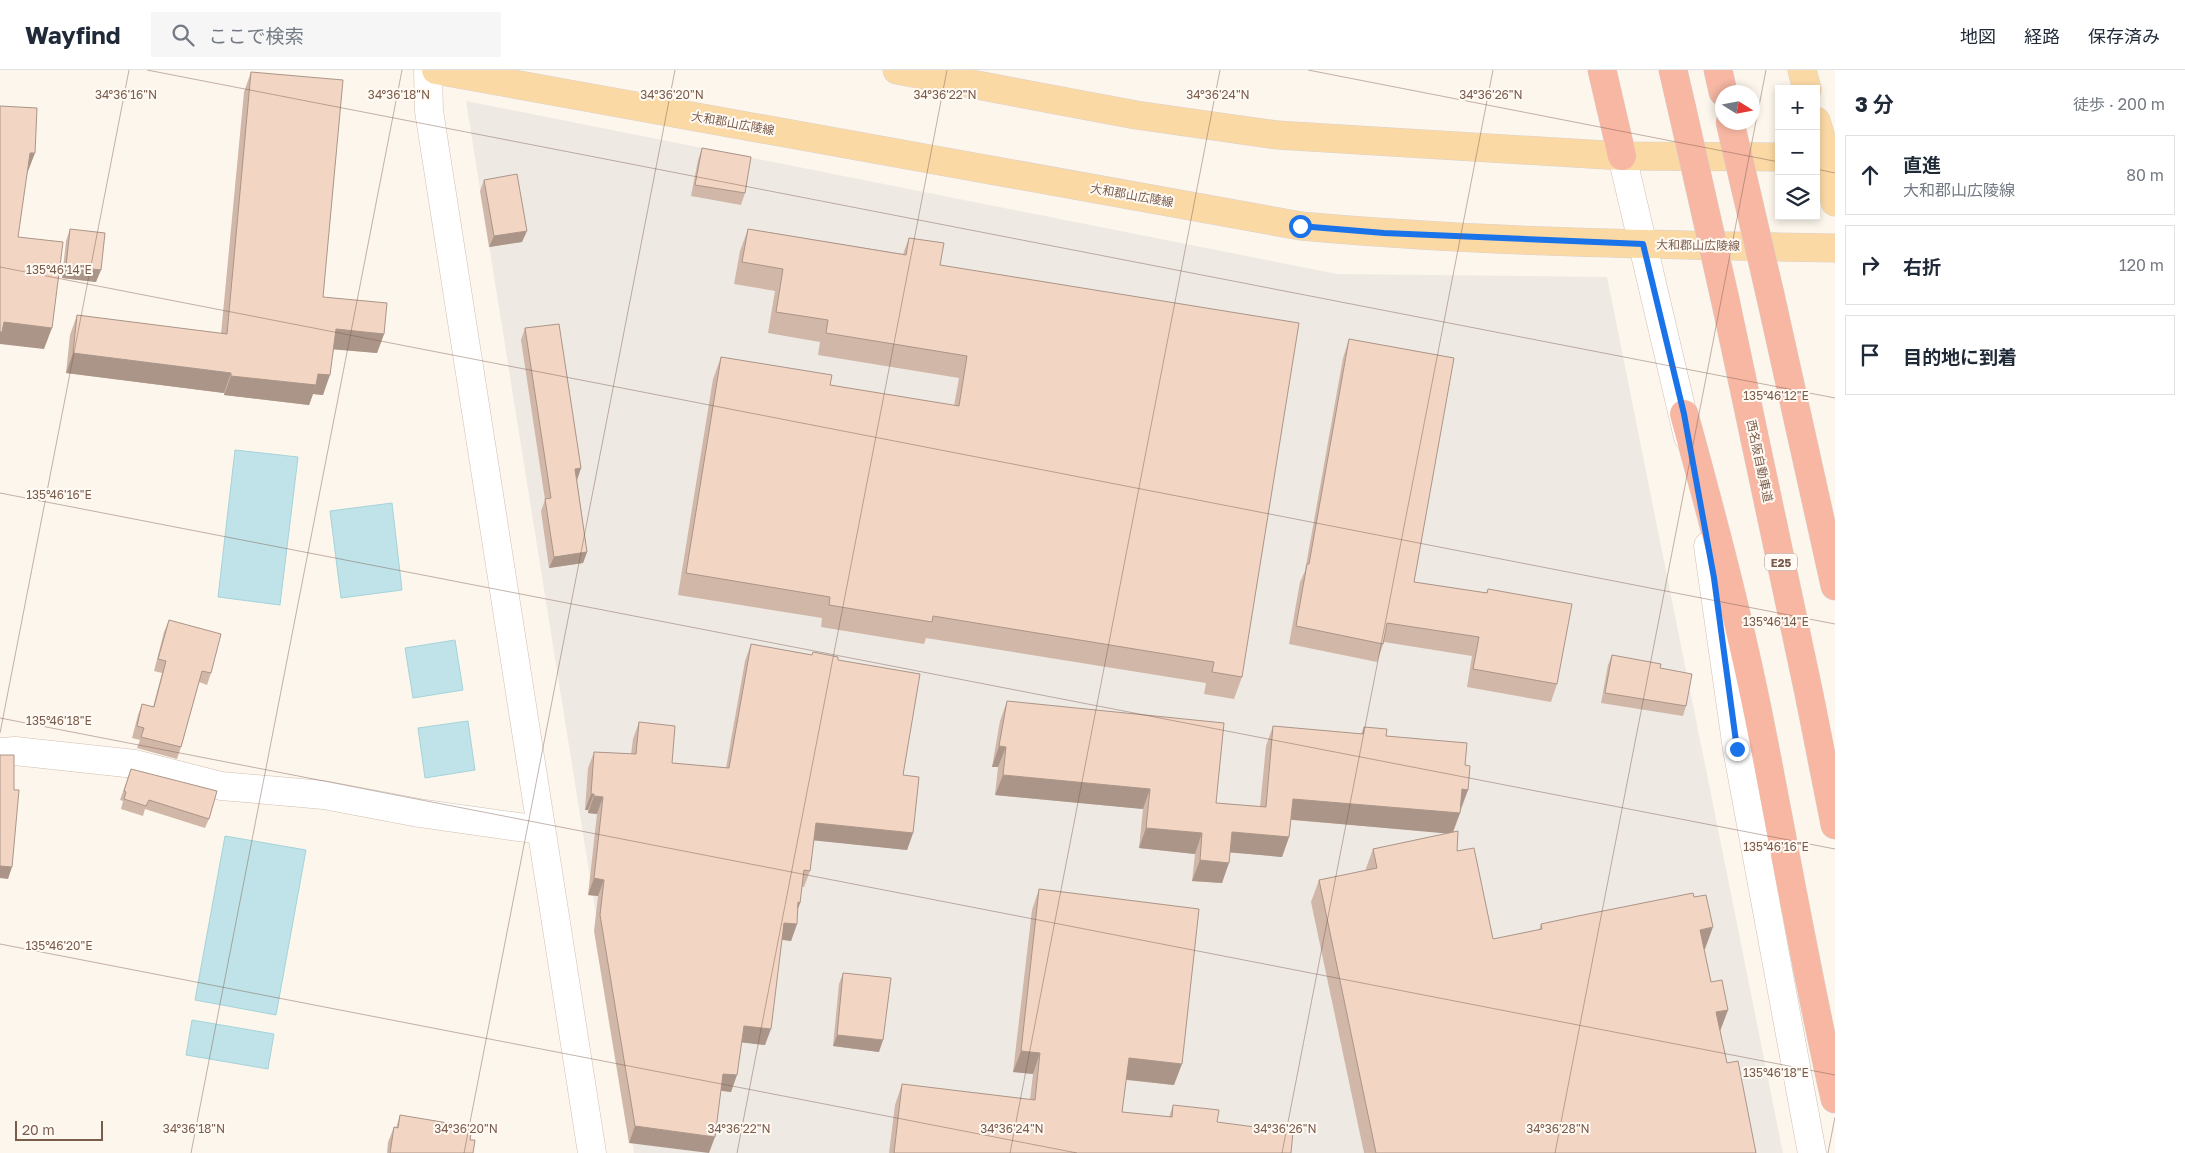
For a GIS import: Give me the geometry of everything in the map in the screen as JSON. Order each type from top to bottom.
[{"type":"highway","points":[[1602,70],[1622,156]]},
{"type":"highway","name":"西名阪自動車道","points":[[1673,70],[1725,299],[1810,694],[1835,825]]},
{"type":"highway","points":[[1718,70],[1721,85]]},
{"type":"highway","points":[[1732,130],[1835,586]]},
{"type":"highway","points":[[1684,414],[1732,593],[1762,732],[1813,1003],[1835,1099]]},
{"type":"main road","name":"大和郡山広陵線","points":[[436,70],[1300,226],[1384,233],[1643,244],[1835,248]]},
{"type":"main road","points":[[897,70],[1136,115],[1277,135],[1622,156],[1775,157]]},
{"type":"main road","points":[[1802,70],[1806,85]]},
{"type":"main road","points":[[1818,130],[1835,202]]},
{"type":"street","points":[[428,70],[429,111],[592,1153]]},
{"type":"street","points":[[1622,156],[1684,414],[1714,578],[1737,749],[1812,1153]]},
{"type":"street","points":[[0,752],[14,751],[135,764],[221,786],[324,795],[419,814],[540,830]]},
{"type":"shaded area","points":[[466,101],[1337,274],[1607,277],[1783,1153],[634,1153]]},
{"type":"water","points":[[235,450],[298,457],[280,605],[218,597]]},
{"type":"water","points":[[392,503],[402,590],[341,598],[330,511]]},
{"type":"water","points":[[455,640],[463,690],[413,698],[405,648]]},
{"type":"water","points":[[468,721],[475,770],[425,778],[418,728]]},
{"type":"water","points":[[225,836],[306,850],[276,1015],[195,1000]]},
{"type":"water","points":[[192,1020],[274,1034],[268,1069],[186,1055]]},
{"type":"building","points":[[251,72],[343,80],[323,297],[387,303],[384,334],[336,329],[330,375],[318,374],[316,385],[231,376],[231,373],[73,353],[77,315],[227,334]]},
{"type":"building","points":[[0,106],[37,108],[35,153],[30,153],[18,237],[63,242],[52,328],[4,322],[2,332],[0,332]]},
{"type":"building","points":[[702,148],[751,157],[745,193],[695,185]]},
{"type":"building","points":[[517,174],[527,231],[494,236],[484,180]]},
{"type":"building","points":[[70,229],[105,233],[101,270],[66,266]]},
{"type":"building","points":[[748,229],[906,255],[909,238],[944,243],[940,265],[1299,323],[1242,677],[1212,672],[1214,662],[933,616],[932,622],[829,605],[830,597],[686,573],[721,357],[832,375],[830,385],[959,406],[967,356],[826,333],[828,320],[776,312],[783,269],[742,262]]},
{"type":"building","points":[[559,324],[581,468],[575,469],[587,552],[554,557],[545,499],[551,498],[525,328]]},
{"type":"building","points":[[1349,339],[1454,358],[1414,582],[1487,593],[1488,589],[1572,604],[1557,684],[1473,669],[1479,637],[1387,623],[1383,644],[1296,626],[1307,564],[1309,564]]},
{"type":"building","points":[[169,620],[221,634],[211,673],[202,671],[181,747],[141,737],[144,728],[137,726],[142,704],[154,707],[166,661],[158,659]]},
{"type":"building","points":[[751,644],[812,655],[813,652],[838,657],[838,660],[920,674],[903,775],[919,777],[913,833],[816,823],[810,871],[804,870],[800,903],[798,902],[797,924],[784,923],[771,1029],[744,1026],[737,1075],[723,1074],[715,1137],[635,1126],[600,915],[604,880],[594,878],[603,797],[591,794],[594,752],[636,754],[639,722],[675,726],[672,763],[729,768]]},
{"type":"building","points":[[1612,655],[1661,664],[1660,668],[1692,674],[1686,706],[1605,693]]},
{"type":"building","points":[[1007,701],[1224,723],[1216,803],[1266,807],[1273,726],[1363,734],[1364,727],[1387,729],[1386,736],[1467,743],[1465,765],[1470,766],[1468,790],[1462,789],[1460,813],[1293,799],[1289,837],[1232,832],[1229,863],[1200,860],[1202,833],[1146,828],[1150,789],[1003,775],[1006,747],[999,746]]},
{"type":"building","points":[[0,755],[14,755],[14,790],[19,790],[12,867],[0,866]]},
{"type":"building","points":[[131,769],[217,791],[209,819],[149,800],[146,806],[124,799],[126,792],[124,791]]},
{"type":"building","points":[[1458,831],[1457,851],[1474,848],[1493,939],[1542,929],[1541,924],[1578,916],[1693,893],[1694,897],[1706,895],[1713,927],[1700,930],[1711,982],[1722,980],[1728,1010],[1716,1012],[1727,1063],[1738,1061],[1756,1153],[1376,1153],[1319,880],[1377,868],[1373,849]]},
{"type":"building","points":[[1039,889],[1199,909],[1182,1064],[1129,1058],[1122,1112],[1172,1117],[1173,1105],[1219,1110],[1217,1122],[1293,1132],[1291,1153],[894,1153],[902,1084],[1035,1100],[1040,1053],[1021,1051]]},
{"type":"building","points":[[843,973],[891,978],[883,1040],[837,1035]]},
{"type":"building","points":[[400,1115],[472,1127],[470,1140],[475,1140],[473,1153],[390,1153],[394,1127],[398,1128]]},
{"type":"route","points":[[1300,226],[1384,233],[1643,244],[1684,414],[1714,578],[1737,749]]}]
